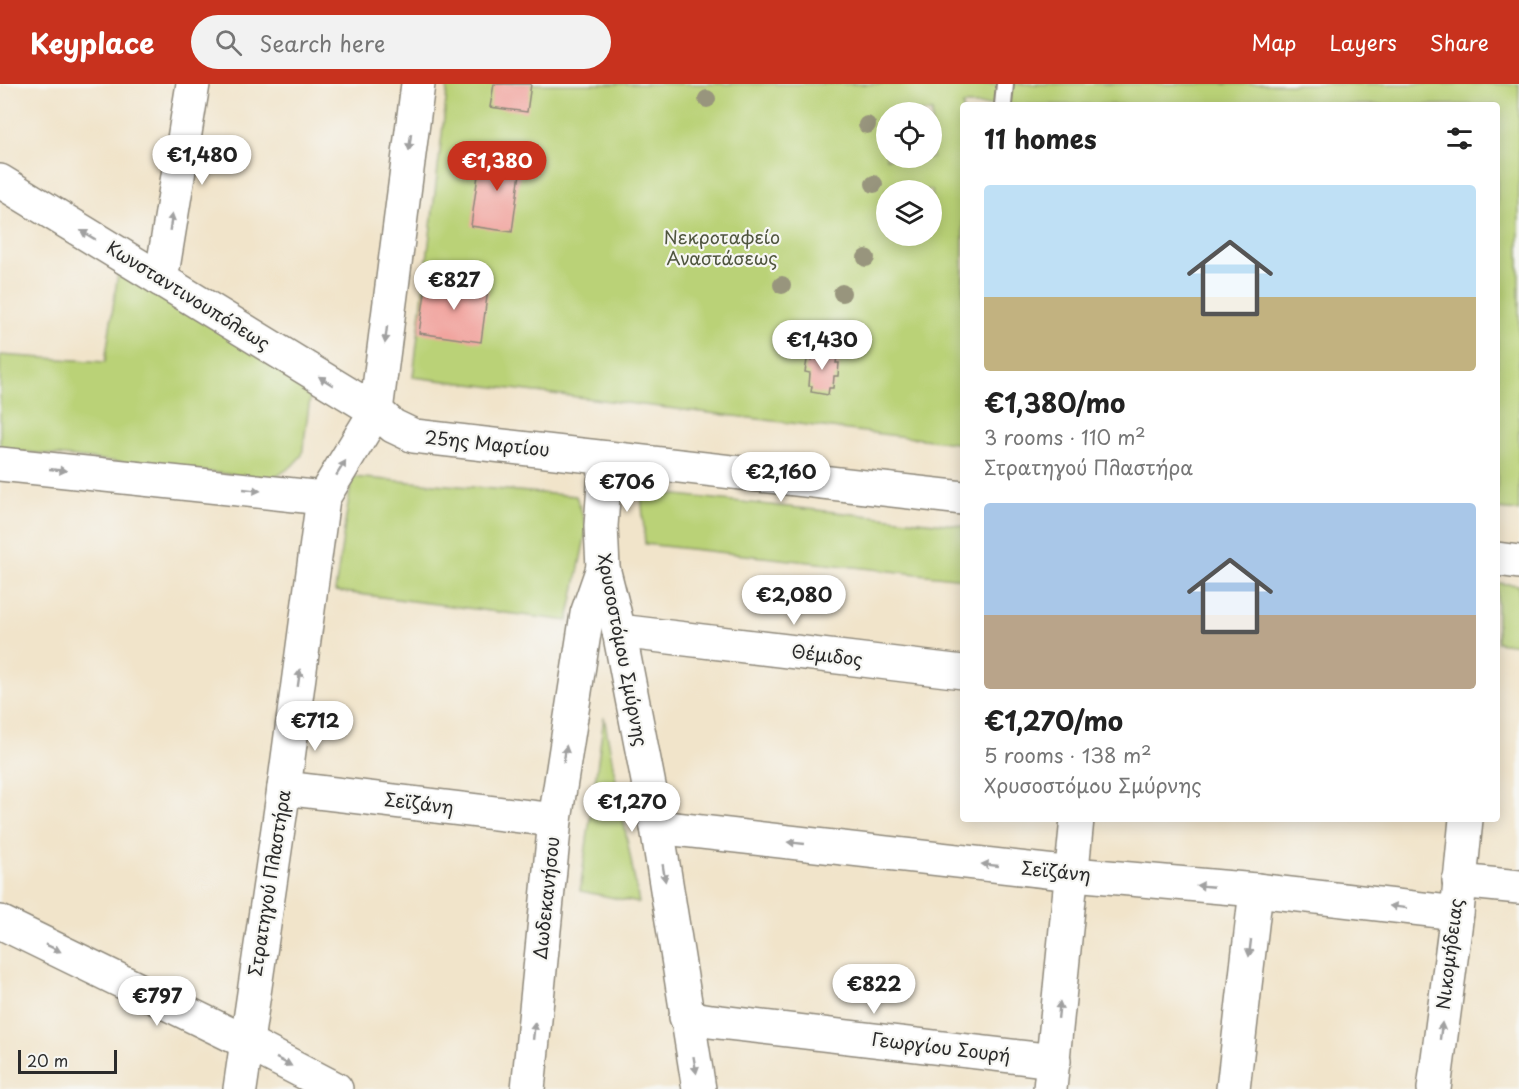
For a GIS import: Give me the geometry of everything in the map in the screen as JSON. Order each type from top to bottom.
[{"type":"street","points":[[161,280],[193,84]]},
{"type":"street","name":"Στρατηγού Πλαστήρα","points":[[240,1089],[323,498],[376,411],[417,84]]},
{"type":"street","name":"Κωνσταντινουπόλεως","points":[[0,181],[376,411]]},
{"type":"street","name":"25ης Μαρτίου","points":[[376,411],[393,426],[414,436],[960,498]]},
{"type":"street","name":"Χρυσοστόμου Σμύρνης","points":[[606,458],[601,526],[603,568],[619,631],[657,827],[699,1089]]},
{"type":"street","points":[[0,464],[323,498]]},
{"type":"street","points":[[1500,559],[1519,562]]},
{"type":"street","name":"Δωδεκανήσου","points":[[528,1089],[555,820],[587,614],[603,568]]},
{"type":"street","name":"Θέμιδος","points":[[619,631],[960,672]]},
{"type":"street","name":"Σεϊζάνη","points":[[284,788],[555,820]]},
{"type":"street","points":[[1052,1075],[1077,822]]},
{"type":"street","name":"Νικομήδειας","points":[[1434,1089],[1466,822]]},
{"type":"street","name":"Σεϊζάνη","points":[[657,827],[1073,874],[1256,890],[1456,913]]},
{"type":"street","points":[[1459,881],[1519,887]]},
{"type":"street","points":[[1233,1089],[1256,890]]},
{"type":"street","points":[[0,922],[246,1042],[336,1089]]},
{"type":"street","name":"Γεωργίου Σουρή","points":[[686,1017],[1052,1075]]},
{"type":"lane","points":[[1003,102],[1005,84]]},
{"type":"green space","name":"Νεκροταφείο Αναστάσεως","points":[[448,84],[1519,84],[1519,511],[1500,509],[1500,102],[960,102],[960,444],[413,377]]},
{"type":"green space","points":[[121,252],[313,377],[302,455],[292,466],[273,479],[0,449],[0,355],[105,362]]},
{"type":"green space","points":[[352,477],[576,496],[587,528],[568,621],[335,591]]},
{"type":"green space","points":[[641,491],[960,526],[960,579],[645,544]]},
{"type":"green space","points":[[1500,583],[1519,585],[1519,645],[1500,642]]},
{"type":"green space","points":[[604,717],[639,903],[580,891]]},
{"type":"building","points":[[494,84],[531,84],[527,112],[490,107]]},
{"type":"building","points":[[481,153],[522,158],[512,232],[471,226]]},
{"type":"building","points":[[427,280],[488,289],[481,342],[419,333]]},
{"type":"building","points":[[817,348],[835,351],[836,363],[839,363],[838,376],[834,376],[833,388],[829,388],[828,395],[811,392],[810,373],[805,372],[807,360],[812,360],[812,354],[816,355]]}]
